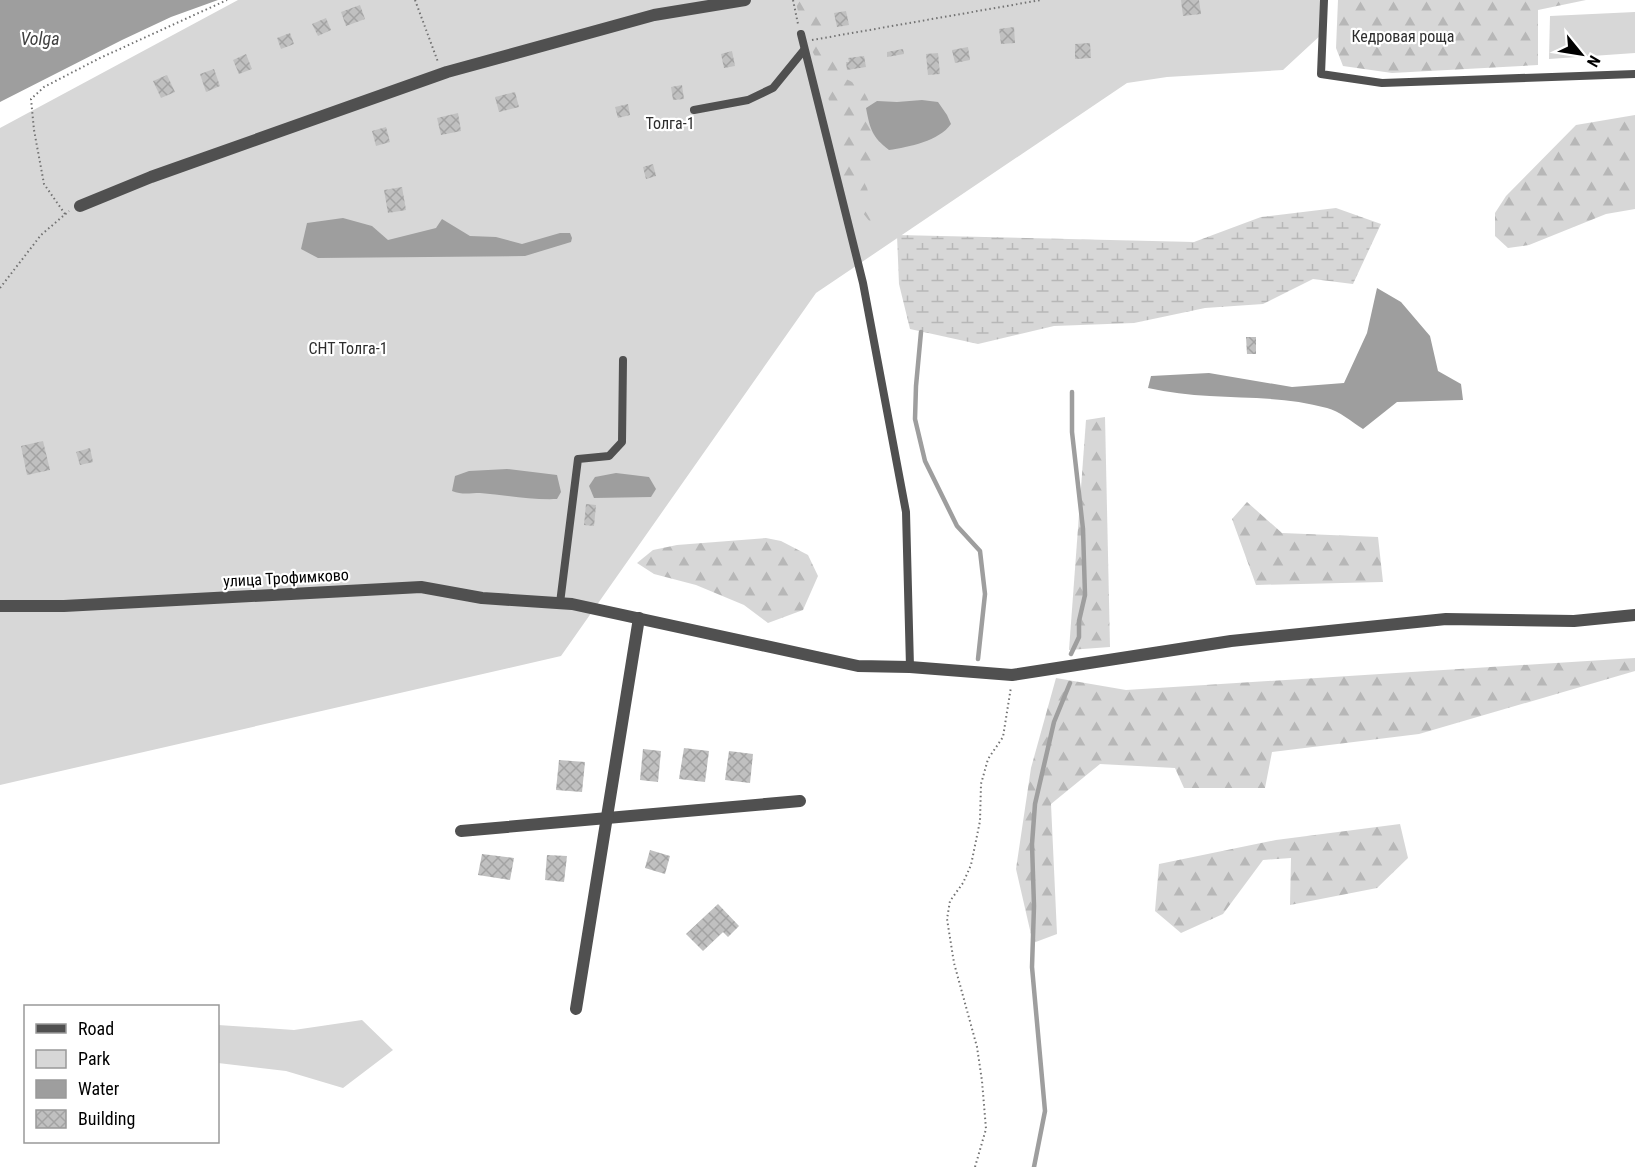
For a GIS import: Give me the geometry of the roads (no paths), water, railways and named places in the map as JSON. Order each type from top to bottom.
[{"type":"street","points":[[80,206],[151,177],[442,74],[654,15],[745,0]]},
{"type":"street","name":"улица Трофимково","points":[[0,606],[64,606],[421,587],[482,598],[566,603],[858,666],[910,667],[1012,675],[1231,641],[1446,619],[1574,621],[1635,615]]},
{"type":"street","points":[[576,1009],[639,618]]},
{"type":"street","points":[[461,831],[800,801]]},
{"type":"lane","points":[[1324,0],[1321,74],[1382,83],[1635,74]]},
{"type":"lane","points":[[694,110],[748,99],[772,88],[803,42],[863,283],[906,512],[910,667]]},
{"type":"lane","points":[[566,603],[578,459],[609,456],[622,442],[623,360]]},
{"type":"water","name":"Volga","points":[[0,0],[218,0],[171,17],[0,102]]},
{"type":"water","points":[[877,101],[938,102],[951,124],[931,139],[889,150],[873,132],[866,108]]},
{"type":"water","points":[[343,218],[372,226],[388,240],[436,228],[442,219],[470,236],[496,237],[522,244],[560,233],[570,233],[572,238],[571,242],[525,256],[318,258],[301,249],[307,223]]},
{"type":"water","points":[[1377,288],[1401,302],[1430,336],[1438,371],[1461,384],[1463,400],[1397,402],[1363,429],[1332,409],[1305,403],[1193,395],[1148,388],[1151,376],[1209,373],[1292,387],[1344,383],[1367,333]]},
{"type":"water","points":[[507,469],[557,475],[561,492],[557,499],[547,499],[452,491],[455,476],[469,471]]},
{"type":"water","points":[[616,473],[649,477],[656,489],[651,497],[594,498],[589,486],[595,477]]},
{"type":"waterway","points":[[921,332],[915,419],[925,461],[957,526],[980,551],[985,594],[978,659]]},
{"type":"waterway","points":[[1071,654],[1079,637],[1079,621],[1085,595],[1083,529],[1072,432],[1072,392]]},
{"type":"waterway","points":[[1034,1167],[1045,1111],[1032,967],[1034,906],[1032,844],[1035,804],[1054,722],[1070,683]]},
{"type":"park label","name":"Кедровая роща","points":[[1403,36]]},
{"type":"park label","name":"Толга-1","points":[[670,123]]},
{"type":"park label","name":"СНТ Толга-1","points":[[348,348]]}]
